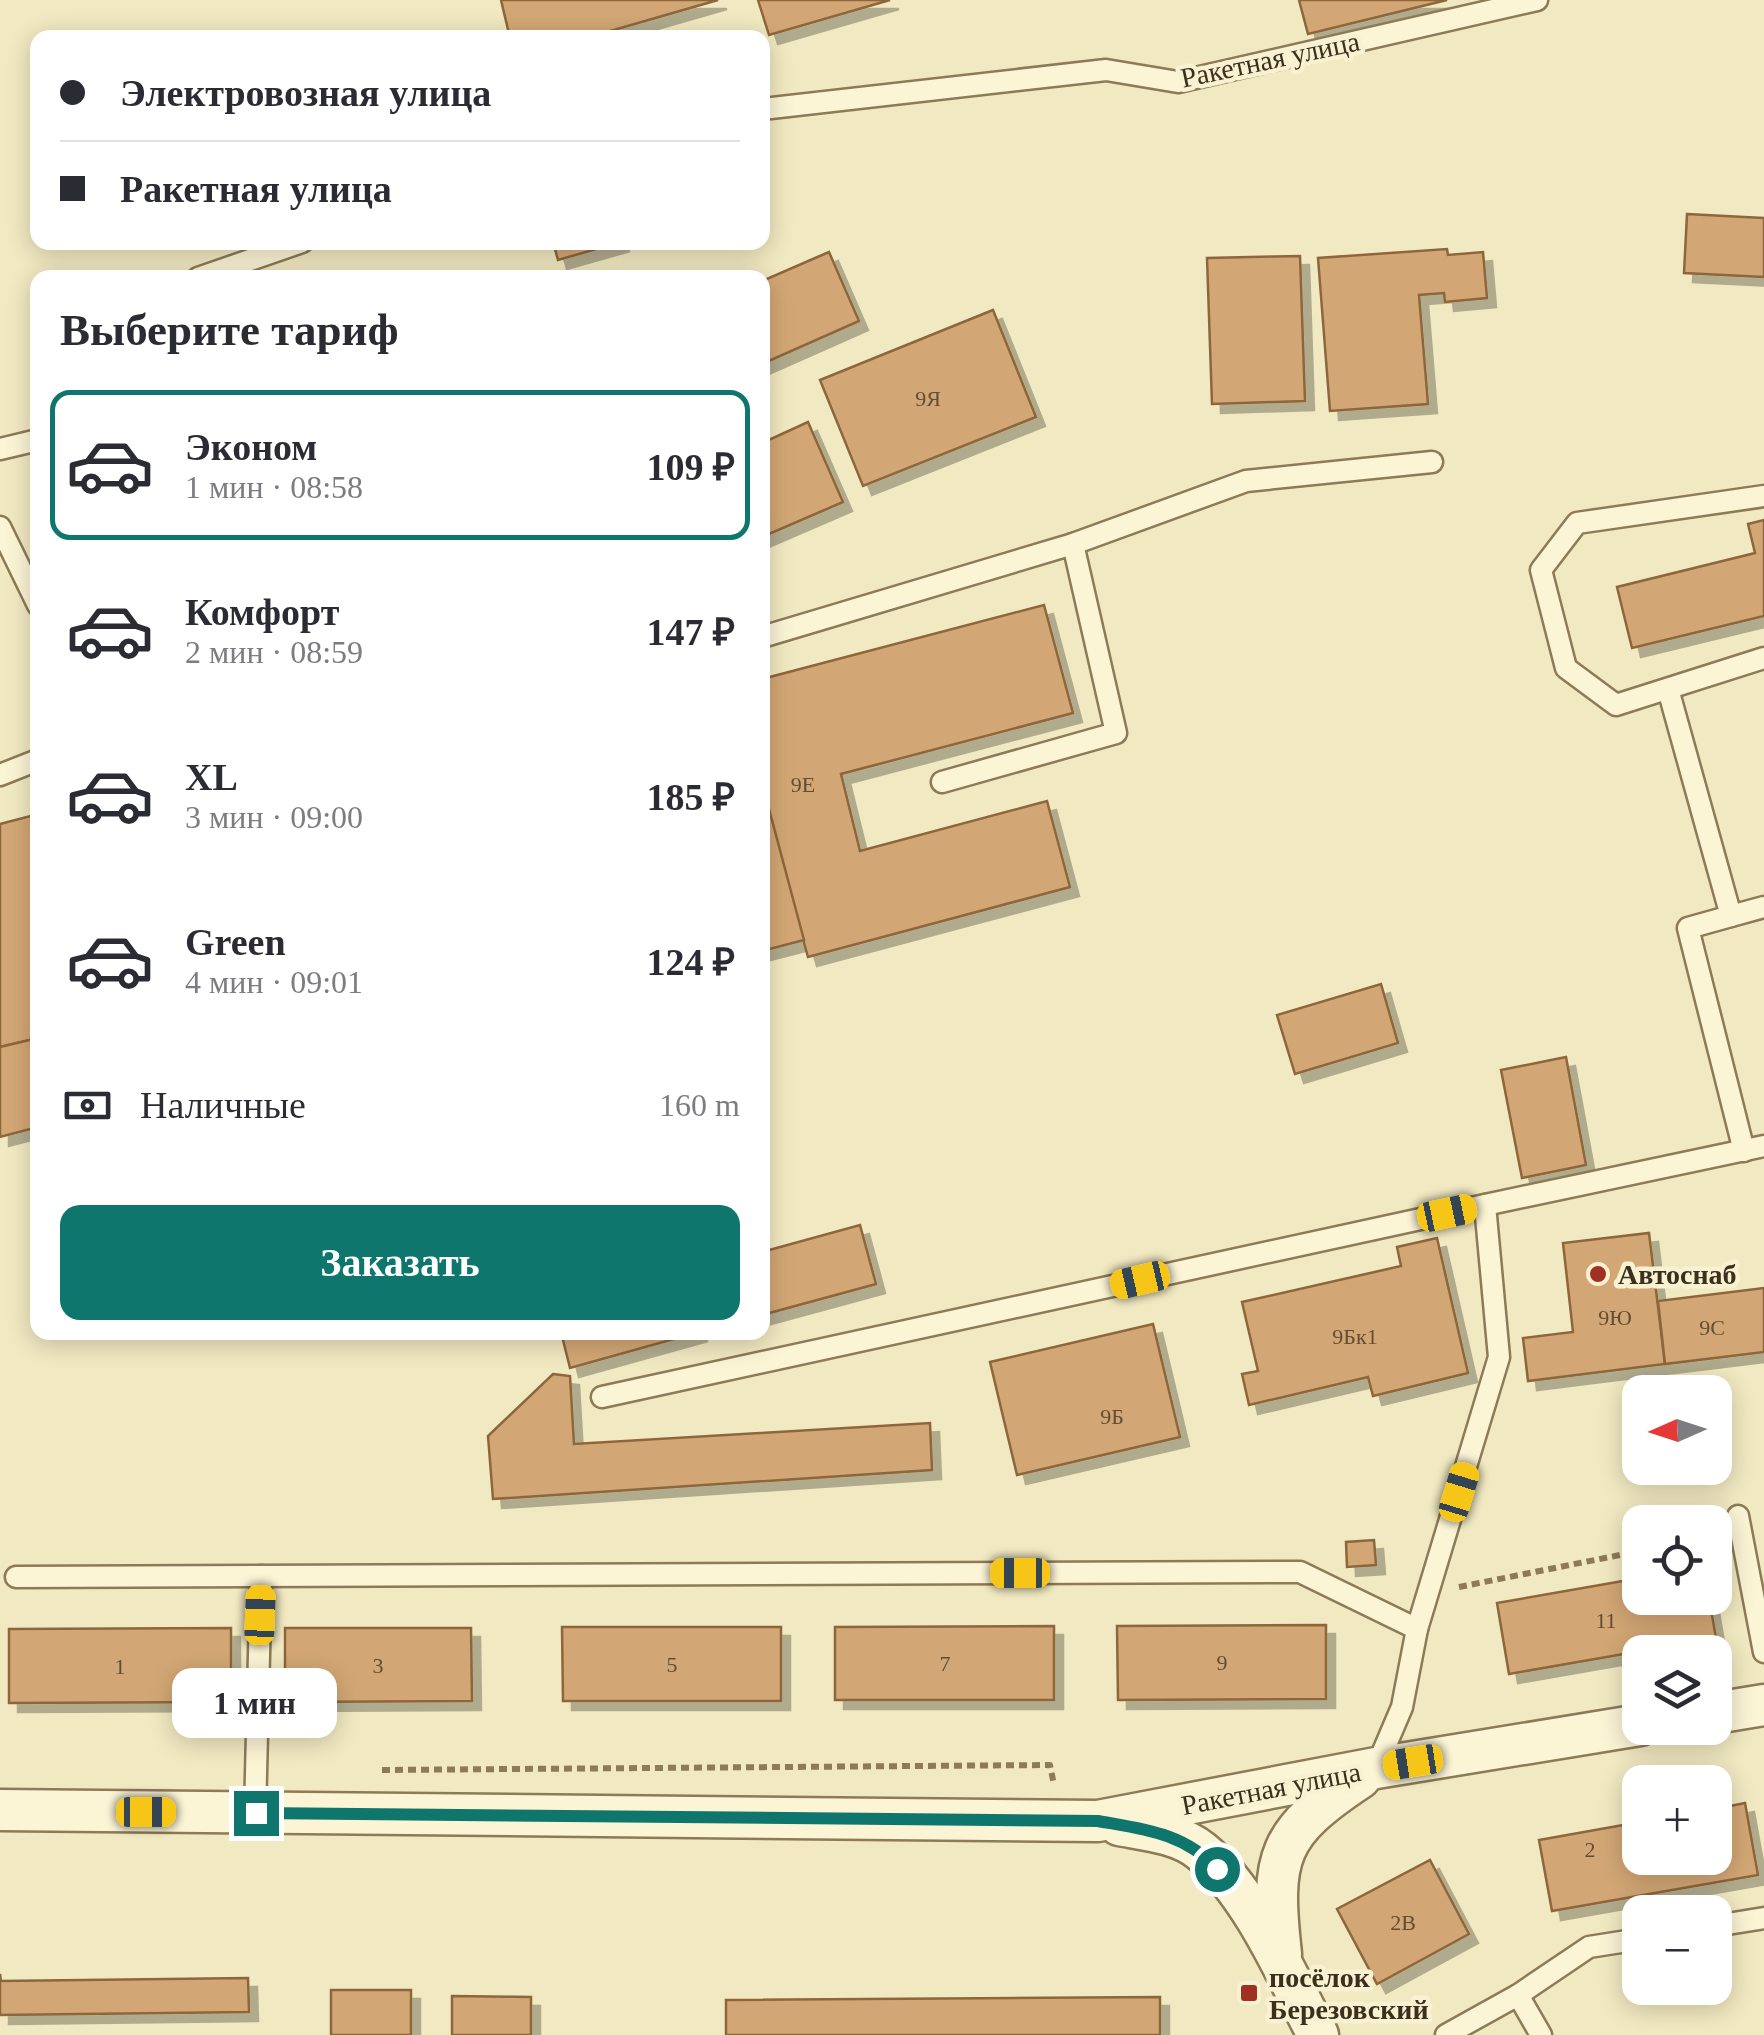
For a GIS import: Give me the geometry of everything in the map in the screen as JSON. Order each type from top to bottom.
[{"type":"street","points":[[1732,1710],[1764,1705]]},
{"type":"street","name":"Ракетная улица","points":[[0,1810],[1080,1820],[1622,1728]]},
{"type":"street","points":[[1282,1968],[1274,1892],[1282,1852],[1309,1812],[1376,1768]]},
{"type":"street","points":[[1080,1820],[1164,1833],[1200,1849],[1235,1889],[1318,2035]]},
{"type":"lane","name":"Ракетная улица","points":[[770,108],[1106,70],[1178,82],[1537,0]]},
{"type":"lane","points":[[221,270],[279,250]]},
{"type":"lane","points":[[0,449],[30,442]]},
{"type":"lane","points":[[770,635],[1073,544],[1246,481],[1432,462]]},
{"type":"lane","points":[[1764,496],[1576,522],[1541,570],[1566,668],[1616,705],[1764,658]]},
{"type":"lane","points":[[0,527],[30,589]]},
{"type":"lane","points":[[942,782],[1116,733],[1073,544]]},
{"type":"lane","points":[[1668,689],[1730,916]]},
{"type":"lane","points":[[0,775],[30,763]]},
{"type":"lane","points":[[602,1398],[1754,1148],[1688,928],[1764,907]]},
{"type":"lane","points":[[1376,1768],[1402,1707],[1417,1629],[1499,1358],[1486,1204]]},
{"type":"lane","points":[[1738,1516],[1764,1652]]},
{"type":"lane","points":[[16,1577],[1300,1572],[1417,1629]]},
{"type":"lane","points":[[256,1813],[261,1576]]},
{"type":"lane","points":[[1732,1923],[1764,1918]]},
{"type":"lane","points":[[1446,2035],[1518,1995],[1589,1947],[1622,1942]]},
{"type":"lane","points":[[1518,1995],[1541,2035]]},
{"type":"path","points":[[1428,1593],[1622,1555]]},
{"type":"path","points":[[374,1770],[1050,1765],[1080,1820]]},
{"type":"building","points":[[501,0],[718,0],[614,30],[508,30]]},
{"type":"building","points":[[758,0],[890,0],[770,35]]},
{"type":"building","points":[[1299,0],[1447,0],[1308,34]]},
{"type":"building","points":[[1687,214],[1764,218],[1764,277],[1684,273]]},
{"type":"building","points":[[1447,249],[1448,255],[1483,252],[1487,298],[1445,302],[1444,293],[1419,295],[1428,404],[1330,411],[1318,258]]},
{"type":"building","points":[[555,250],[593,250],[558,260]]},
{"type":"building","points":[[829,252],[859,321],[770,360],[770,278]]},
{"type":"building","points":[[1300,256],[1305,401],[1212,404],[1207,258]]},
{"type":"building","points":[[993,310],[1036,417],[863,486],[820,380]]},
{"type":"building","points":[[808,422],[843,502],[770,534],[770,439]]},
{"type":"building","points":[[1764,520],[1764,616],[1632,648],[1617,587],[1755,553],[1748,524]]},
{"type":"building","points":[[1044,605],[1073,713],[841,774],[860,851],[1047,801],[1070,887],[808,957],[770,823],[770,677]]},
{"type":"building","points":[[770,813],[804,940],[770,949]]},
{"type":"building","points":[[30,816],[30,1040],[0,1047],[0,824]]},
{"type":"building","points":[[1381,984],[1398,1043],[1295,1074],[1277,1015]]},
{"type":"building","points":[[30,1040],[30,1129],[0,1137],[0,1047]]},
{"type":"building","points":[[1566,1057],[1586,1165],[1522,1178],[1501,1070]]},
{"type":"building","points":[[860,1225],[876,1284],[770,1313],[770,1250]]},
{"type":"building","points":[[1649,1233],[1665,1364],[1528,1381],[1523,1338],[1573,1332],[1563,1243]]},
{"type":"building","points":[[1437,1238],[1468,1373],[1373,1396],[1368,1377],[1249,1405],[1242,1374],[1258,1371],[1242,1302],[1401,1266],[1397,1247]]},
{"type":"building","points":[[1764,1288],[1764,1352],[1665,1364],[1658,1301]]},
{"type":"building","points":[[1153,1324],[1180,1437],[1017,1475],[990,1362]]},
{"type":"building","points":[[563,1340],[670,1340],[570,1368]]},
{"type":"building","points":[[553,1374],[570,1376],[574,1444],[930,1423],[932,1470],[493,1499],[488,1436]]},
{"type":"building","points":[[1374,1540],[1376,1565],[1347,1567],[1346,1542]]},
{"type":"building","points":[[1622,1581],[1622,1615],[1712,1615],[1715,1635],[1622,1635],[1622,1654],[1509,1674],[1497,1603]]},
{"type":"building","points":[[1326,1625],[1326,1699],[1118,1700],[1117,1626]]},
{"type":"building","points":[[1054,1626],[1054,1700],[835,1700],[835,1627]]},
{"type":"building","points":[[562,1627],[781,1627],[781,1701],[563,1701]]},
{"type":"building","points":[[231,1628],[231,1702],[9,1703],[9,1629]]},
{"type":"building","points":[[285,1628],[471,1628],[472,1701],[285,1702]]},
{"type":"building","points":[[1745,1803],[1758,1875],[1644,1895],[1622,1895],[1622,1899],[1552,1911],[1539,1840],[1622,1825],[1622,1875],[1732,1875],[1732,1806]]},
{"type":"building","points":[[1430,1860],[1469,1934],[1377,1984],[1337,1909]]},
{"type":"building","points":[[0,1974],[1,1981],[248,1978],[249,2012],[0,2015]]},
{"type":"building","points":[[331,1990],[411,1990],[411,2035],[331,2035]]},
{"type":"building","points":[[452,1996],[531,1997],[531,2035],[452,2035]]},
{"type":"building","points":[[1160,1997],[1160,2035],[726,2035],[726,2000]]},
{"type":"place","name":"Автоснаб","points":[[1598,1274]]},
{"type":"place","name":"посёлок Березовский","points":[[1249,1993]]},
{"type":"route","points":[[256,1813],[1098,1821],[1164,1833],[1200,1849],[1217,1869]]}]
